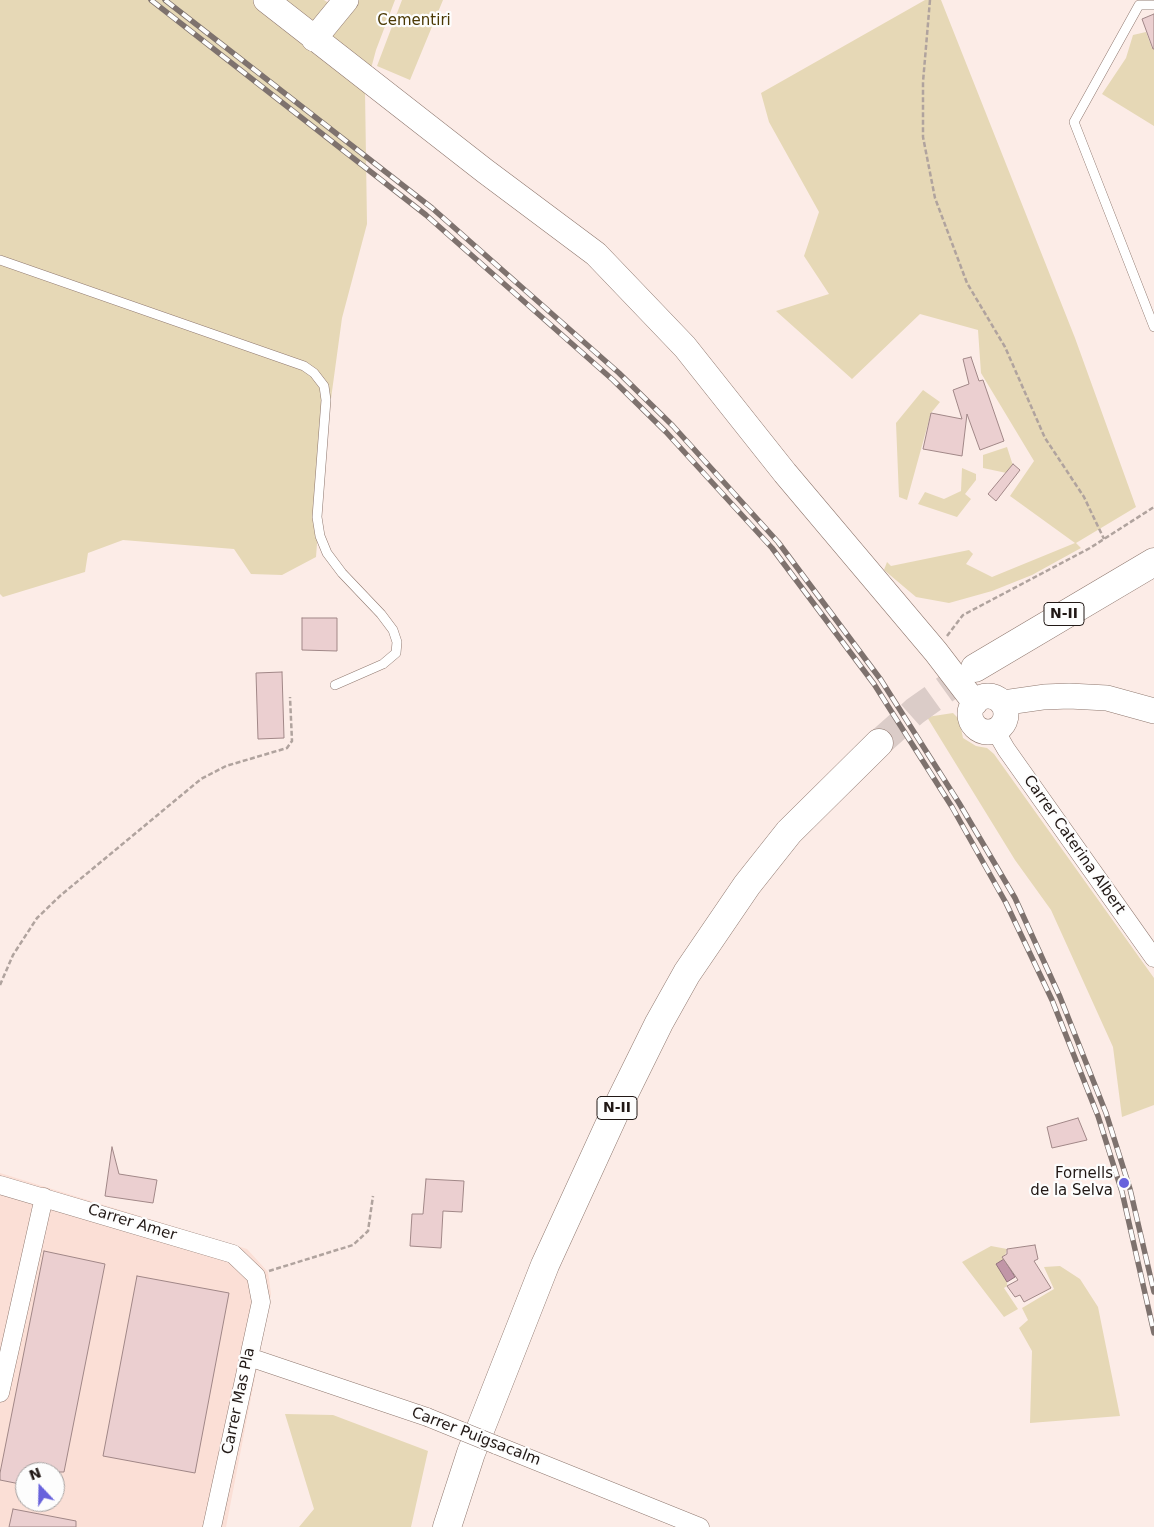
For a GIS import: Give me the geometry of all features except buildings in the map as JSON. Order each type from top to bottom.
[{"type":"highway","name":"N-II","points":[[975,668],[1154,562]]},
{"type":"highway","name":"N-II","points":[[447,1527],[471,1453],[546,1265],[616,1110],[659,1023],[687,973],[726,913],[766,861],[789,832],[879,743]]},
{"type":"street","points":[[266,0],[314,39],[596,254],[685,347],[785,474],[936,652],[975,702]]},
{"type":"street","points":[[314,39],[346,0]]},
{"type":"street","points":[[1002,703],[1005,719],[995,730],[985,732],[973,724],[970,716],[975,702],[988,697],[1002,703],[1044,697],[1107,698],[1154,711]]},
{"type":"street","name":"Carrer Caterina Albert","points":[[995,730],[1006,749],[1154,958]]},
{"type":"street","name":"Carrer Amer","points":[[0,1185],[233,1254],[256,1276]]},
{"type":"street","points":[[0,1393],[44,1197]]},
{"type":"street","name":"Carrer Mas Pla","points":[[212,1527],[261,1302],[256,1276]]},
{"type":"street","name":"Carrer Puigsacalm","points":[[249,1357],[427,1417],[700,1527]]},
{"type":"lane","points":[[1154,5],[1138,3],[1074,122],[1154,327]]},
{"type":"lane","points":[[0,260],[304,366],[314,373],[324,386],[326,400],[317,517],[320,536],[327,553],[342,573],[381,614],[393,630],[397,642],[396,654],[383,664],[336,685]]},
{"type":"path","points":[[930,0],[923,82],[923,137],[935,198],[967,283],[1005,348],[1045,438],[1084,497],[1104,540]]},
{"type":"path","points":[[936,652],[963,615],[1104,540],[1154,507]]},
{"type":"path","points":[[0,985],[13,955],[37,918],[61,895],[201,779],[226,766],[287,748],[292,741],[290,697]]},
{"type":"path","points":[[256,1276],[353,1245],[368,1231],[373,1196]]},
{"type":"shaded area","points":[[0,1173],[247,1249],[268,1272],[271,1294],[226,1527],[0,1527]]},
{"type":"shaded area","points":[[1004,1259],[1015,1277],[1007,1282],[996,1264]]},
{"type":"green space","points":[[0,0],[324,0],[347,15],[358,0],[395,0],[376,50],[365,91],[367,224],[342,318],[324,450],[316,557],[282,575],[251,574],[234,549],[123,540],[88,553],[85,572],[3,597],[0,594]]},
{"type":"green space","name":"Cementiri","points":[[402,0],[443,0],[410,80],[377,66]]},
{"type":"green space","points":[[925,0],[941,0],[1075,338],[1136,507],[1076,543],[1081,548],[1032,575],[992,591],[949,603],[916,597],[884,570],[887,562],[891,566],[969,550],[973,554],[966,564],[992,577],[1075,543],[1010,496],[1034,461],[981,373],[978,330],[920,314],[852,379],[776,311],[829,294],[804,256],[819,212],[769,122],[761,93]]},
{"type":"green space","points":[[1146,32],[1152,48],[1154,47],[1154,126],[1102,94],[1126,58],[1133,35]]},
{"type":"green space","points":[[923,390],[940,402],[931,413],[907,500],[899,497],[896,423]]},
{"type":"green space","points":[[1007,447],[1016,475],[983,468],[983,455]]},
{"type":"green space","points":[[962,468],[976,474],[976,480],[965,494],[971,499],[957,517],[918,504],[925,492],[944,499],[961,491]]},
{"type":"green space","points":[[953,713],[959,719],[963,738],[976,746],[987,748],[994,754],[1154,978],[1154,1105],[1122,1117],[1113,1047],[1051,910],[1015,860],[927,717]]},
{"type":"green space","points":[[991,1246],[1007,1249],[1004,1259],[996,1264],[1007,1282],[1007,1286],[1004,1288],[1018,1309],[1004,1317],[962,1262]]},
{"type":"green space","points":[[1060,1266],[1080,1279],[1098,1307],[1120,1416],[1030,1423],[1032,1351],[1019,1328],[1028,1320],[1022,1308],[1054,1289],[1044,1267]]},
{"type":"green space","points":[[285,1414],[333,1415],[428,1451],[411,1527],[299,1527],[314,1509]]},
{"type":"tunnel","points":[[879,743],[915,711],[975,668]]},
{"type":"railway","points":[[151,0],[426,215],[613,380],[666,432],[772,548],[874,684],[952,807],[1006,903],[1052,1000],[1098,1116],[1122,1192],[1154,1333]]},
{"type":"railway","points":[[165,0],[432,208],[619,373],[673,426],[778,542],[881,680],[959,803],[1015,898],[1060,997],[1106,1113],[1130,1189],[1154,1292]]},
{"type":"place","name":"Fornells de la Selva","points":[[1124,1183]]}]
